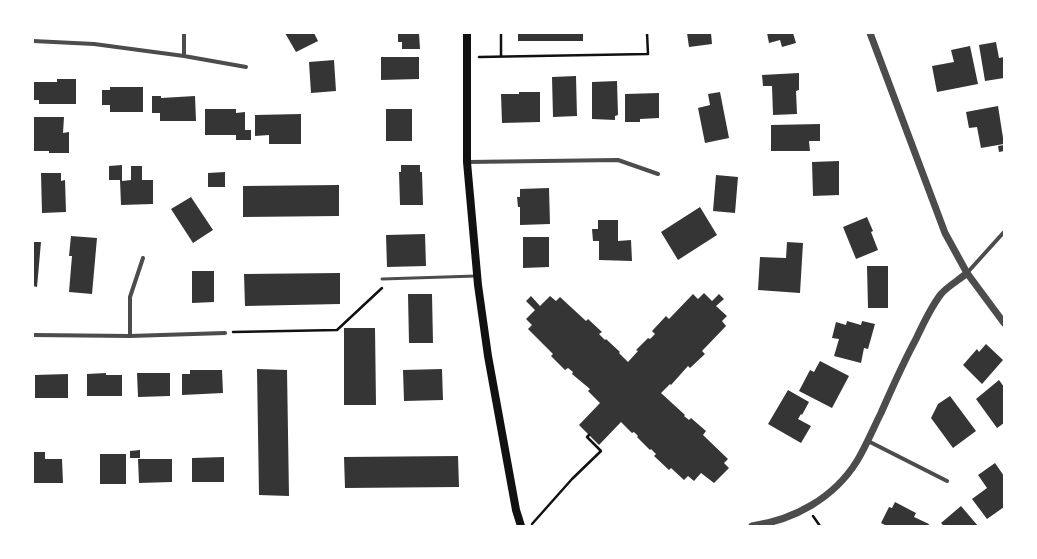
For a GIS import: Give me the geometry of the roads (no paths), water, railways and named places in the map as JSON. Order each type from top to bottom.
[{"type":"main road","points":[[467,33],[467,162],[478,276],[488,356],[516,510],[521,526]]},
{"type":"street","points":[[184,33],[184,56]]},
{"type":"street","points":[[870,33],[945,233],[967,274],[1004,323]]},
{"type":"street","points":[[33,42],[94,44],[184,56],[246,67]]},
{"type":"street","points":[[467,162],[618,160],[658,174]]},
{"type":"street","points":[[752,526],[769,524],[790,517],[808,508],[836,487],[856,463],[868,442],[904,363],[928,316],[942,294],[967,274],[1004,232]]},
{"type":"street","points":[[130,336],[130,297],[143,258]]},
{"type":"street","points":[[33,335],[130,336],[225,333]]},
{"type":"street","points":[[868,442],[947,481]]},
{"type":"lane","points":[[382,278],[478,276]]}]
